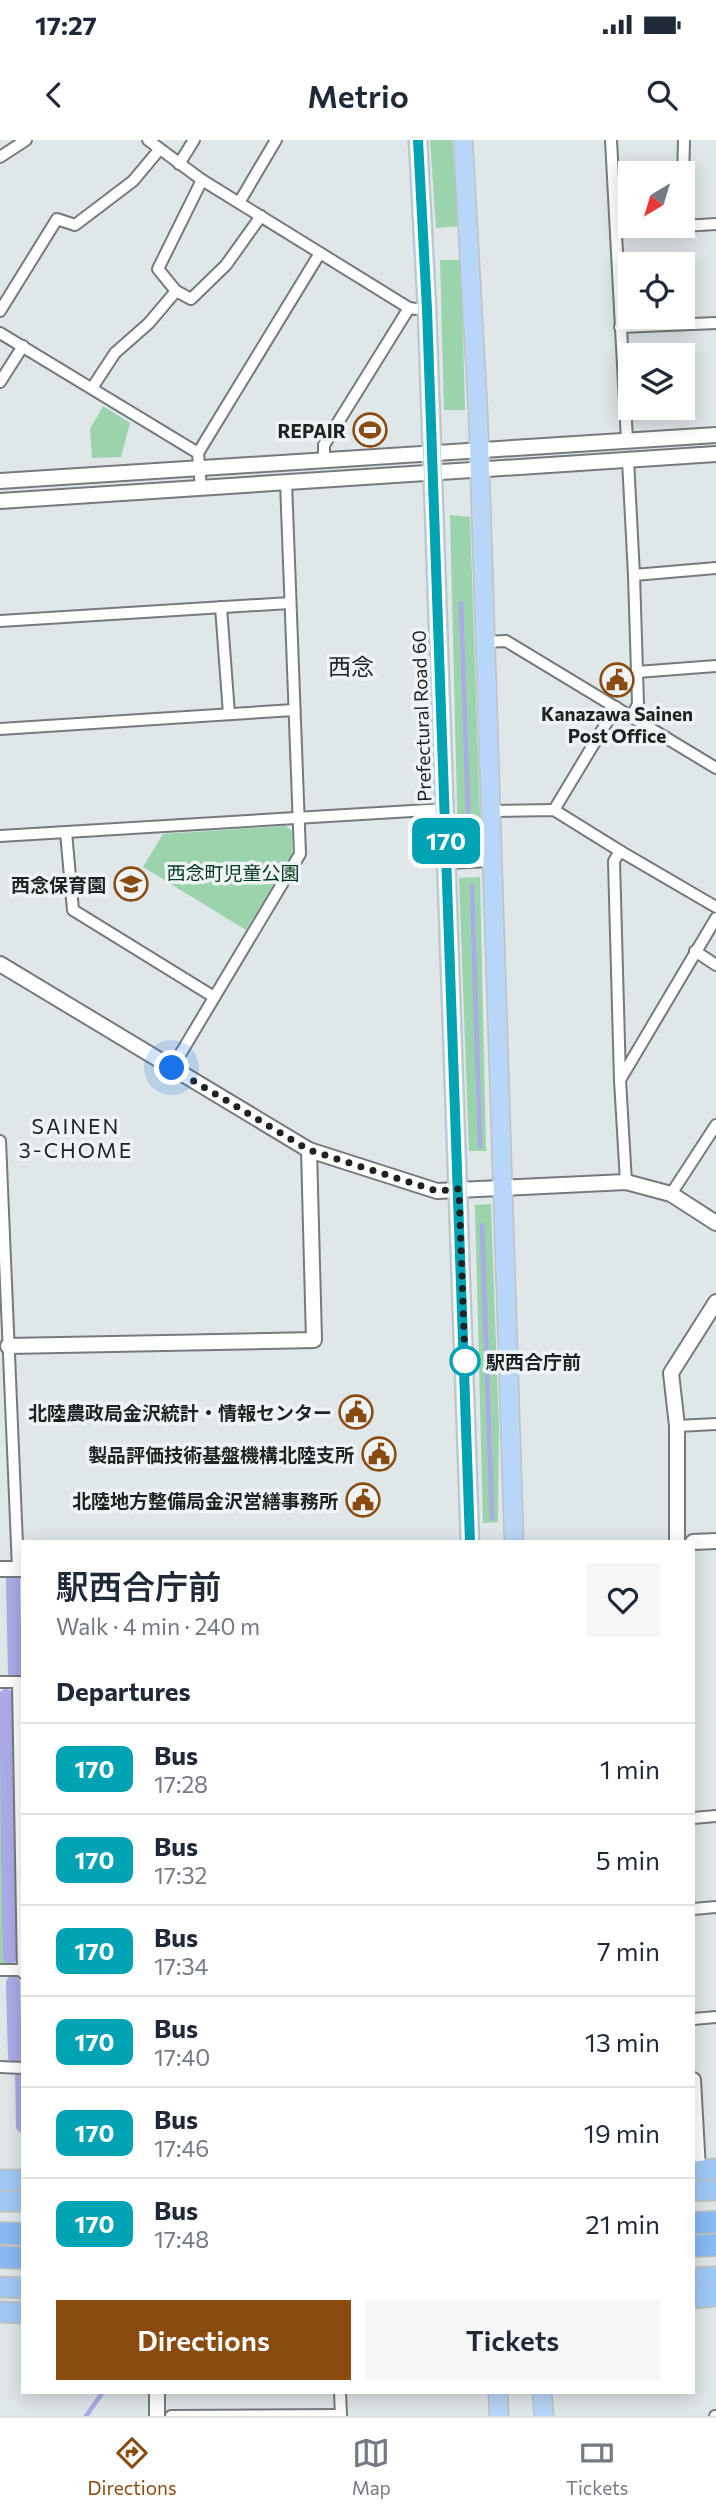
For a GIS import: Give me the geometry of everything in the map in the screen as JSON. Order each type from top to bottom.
[{"type":"highway","points":[[0,2179],[21,2180]]},
{"type":"highway","points":[[695,2191],[716,2190]]},
{"type":"highway","points":[[0,2201],[21,2202]]},
{"type":"highway","points":[[695,2223],[716,2222]]},
{"type":"highway","points":[[0,2233],[21,2234]]},
{"type":"highway","points":[[695,2246],[716,2245]]},
{"type":"highway","points":[[0,2257],[21,2258]]},
{"type":"highway","points":[[695,2278],[716,2277]]},
{"type":"highway","points":[[0,2287],[21,2288]]},
{"type":"highway","points":[[695,2298],[716,2296]]},
{"type":"highway","points":[[0,2312],[21,2313]]},
{"type":"main road","name":"Prefectural Road 60","points":[[418,140],[418,309],[433,474],[470,1540]]},
{"type":"main road","points":[[463,140],[479,450],[514,1540]]},
{"type":"main road","points":[[498,2394],[499,2416]]},
{"type":"main road","points":[[542,2394],[544,2416]]},
{"type":"street","points":[[0,157],[26,140]]},
{"type":"street","points":[[148,140],[202,180],[240,201],[320,253],[418,309],[324,445],[324,459]]},
{"type":"street","points":[[179,164],[194,140]]},
{"type":"street","points":[[240,201],[276,140]]},
{"type":"street","points":[[611,140],[618,278]]},
{"type":"street","points":[[684,140],[684,161]]},
{"type":"street","points":[[0,312],[57,219],[75,225],[133,181],[159,150]]},
{"type":"street","points":[[202,180],[158,269],[176,291],[191,299],[226,265],[261,216]]},
{"type":"street","points":[[695,225],[716,224]]},
{"type":"street","points":[[201,488],[198,460],[320,253]]},
{"type":"street","points":[[92,388],[115,352],[149,323],[176,291]]},
{"type":"street","points":[[695,324],[716,323]]},
{"type":"street","points":[[620,329],[627,440]]},
{"type":"street","points":[[0,333],[92,388],[198,460]]},
{"type":"street","points":[[0,383],[23,346]]},
{"type":"street","points":[[0,481],[198,460],[324,459],[716,435]]},
{"type":"street","points":[[0,501],[716,454]]},
{"type":"street","points":[[628,460],[638,704],[632,716]]},
{"type":"street","points":[[172,1068],[300,854],[286,482]]},
{"type":"street","points":[[634,575],[716,568]]},
{"type":"street","points":[[0,621],[290,603]]},
{"type":"street","points":[[221,607],[229,715]]},
{"type":"street","points":[[485,642],[506,641],[716,768]]},
{"type":"street","points":[[637,672],[716,666]]},
{"type":"street","points":[[554,810],[616,707]]},
{"type":"street","points":[[0,729],[294,710]]},
{"type":"street","points":[[0,836],[445,809]]},
{"type":"street","points":[[490,811],[554,810],[716,907]]},
{"type":"street","points":[[66,832],[74,910],[214,997]]},
{"type":"street","points":[[620,850],[614,861],[620,1080],[626,1182]]},
{"type":"street","points":[[447,863],[491,861]]},
{"type":"street","points":[[620,1080],[716,918]]},
{"type":"street","points":[[695,951],[716,965]]},
{"type":"street","points":[[0,964],[309,1150],[437,1191],[626,1182],[671,1194],[716,1223]]},
{"type":"street","points":[[671,1194],[716,1125]]},
{"type":"street","points":[[0,1141],[4,1346],[14,1450],[20,1568],[0,1569]]},
{"type":"street","points":[[4,1346],[314,1340],[309,1150]]},
{"type":"street","points":[[677,1540],[677,1426],[671,1373],[716,1302]]},
{"type":"street","points":[[677,1426],[716,1424]]},
{"type":"street","points":[[0,1450],[14,1450]]},
{"type":"street","points":[[695,1542],[716,1541]]},
{"type":"street","points":[[0,1682],[20,1682],[21,1731]]},
{"type":"street","points":[[695,1818],[716,1816]]},
{"type":"street","points":[[695,1909],[716,1907]]},
{"type":"street","points":[[0,1970],[21,1971]]},
{"type":"street","points":[[695,2019],[716,2017]]},
{"type":"street","points":[[0,2067],[21,2068]]},
{"type":"street","points":[[695,2100],[702,2170]]},
{"type":"street","points":[[157,2394],[157,2416]]},
{"type":"street","points":[[171,2416],[341,2415],[340,2394]]},
{"type":"green space","points":[[430,140],[452,140],[459,226],[436,228]]},
{"type":"green space","points":[[440,260],[461,260],[465,410],[444,410]]},
{"type":"green space","points":[[103,406],[130,423],[121,457],[92,458],[90,429]]},
{"type":"green space","points":[[450,515],[470,517],[481,844],[476,849],[463,849],[458,844]]},
{"type":"green space","name":"西念町児童公園","points":[[286,826],[292,831],[292,854],[246,930],[143,867],[163,834]]},
{"type":"green space","points":[[480,877],[486,1151],[469,1151],[459,878]]},
{"type":"green space","points":[[491,1204],[499,1428],[498,1522],[483,1523],[475,1205]]},
{"type":"green space","points":[[2,1695],[7,1965],[0,1964]]},
{"type":"waterway","points":[[461,603],[469,840]]},
{"type":"waterway","points":[[472,886],[480,1146]]},
{"type":"waterway","points":[[482,1225],[492,1518]]},
{"type":"waterway","points":[[13,1579],[15,1673]]},
{"type":"waterway","points":[[6,1696],[10,1957]]},
{"type":"waterway","points":[[13,1983],[15,2057]]},
{"type":"waterway","points":[[86,2416],[102,2394]]},
{"type":"bus line","name":"170","points":[[418,140],[427,309],[461,1220],[470,1540]]},
{"type":"place","name":"REPAIR","points":[[370,430]]},
{"type":"place","name":"Kanazawa Sainen Post Office","points":[[617,680]]},
{"type":"place","name":"西念保育園","points":[[131,884]]},
{"type":"place","name":"駅西合庁前","points":[[465,1361]]},
{"type":"place","name":"北陸農政局金沢統計・情報センター","points":[[356,1412]]},
{"type":"place","name":"製品評価技術基盤機構北陸支所","points":[[379,1454]]},
{"type":"place","name":"北陸地方整備局金沢営繕事務所","points":[[363,1500]]},
{"type":"district","name":"西念","points":[[351,666]]},
{"type":"district","name":"SAINEN 3-CHOME","points":[[76,1137]]},
{"type":"route","points":[[172,1068],[309,1150],[437,1191],[459,1189],[465,1361]]}]
